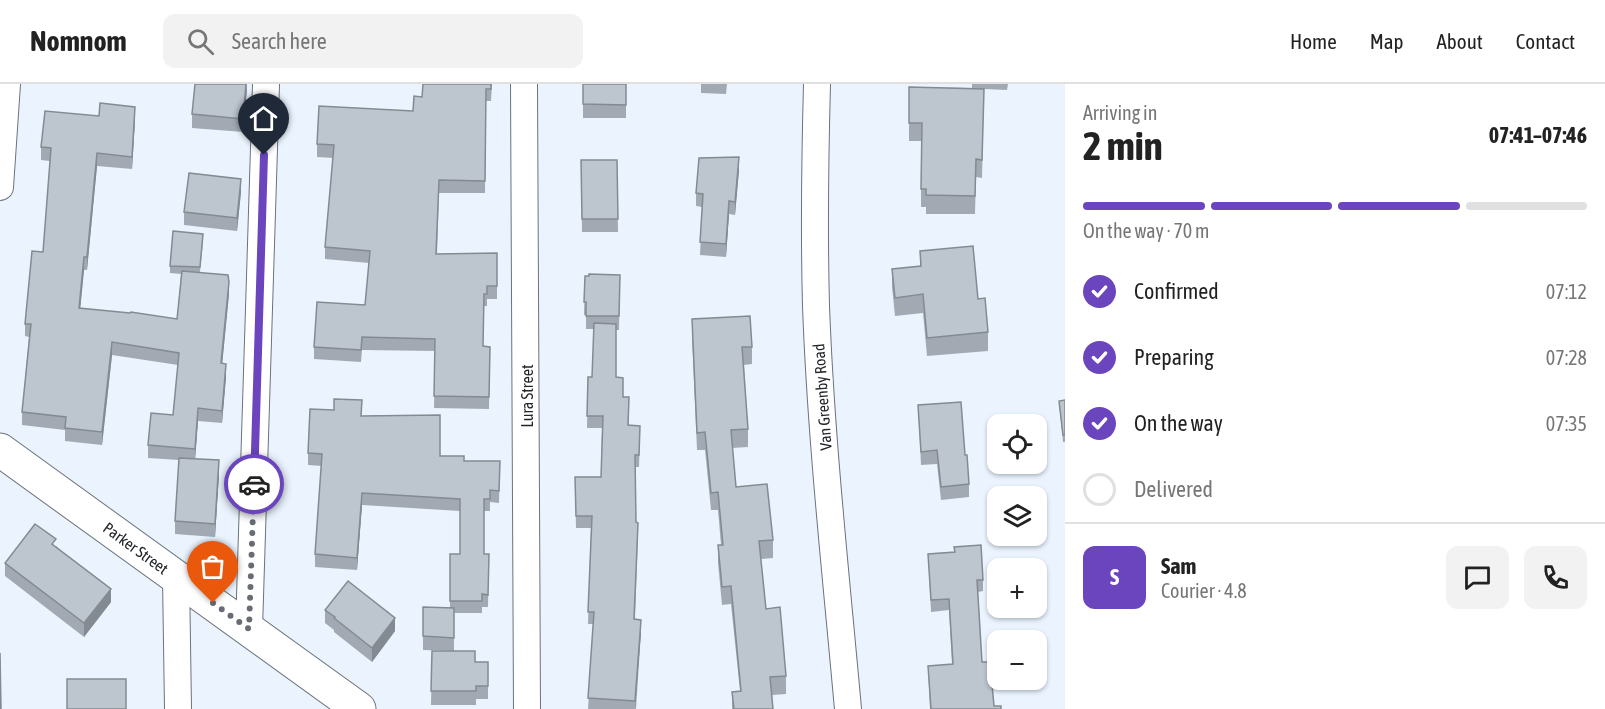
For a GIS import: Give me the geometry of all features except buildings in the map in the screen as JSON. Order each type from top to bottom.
[{"type":"street","points":[[0,187],[7,84]]},
{"type":"street","points":[[249,629],[266,84]]},
{"type":"street","name":"Lura Street","points":[[524,84],[527,709]]},
{"type":"street","name":"Van Greenby Road","points":[[817,84],[814,194],[816,308],[822,423],[848,709]]},
{"type":"street","name":"Parker Street","points":[[0,450],[359,709]]},
{"type":"street","points":[[176,576],[178,709]]},
{"type":"way so far","points":[[213,603],[249,629],[254,484]]},
{"type":"route","points":[[254,484],[264,155]]}]
